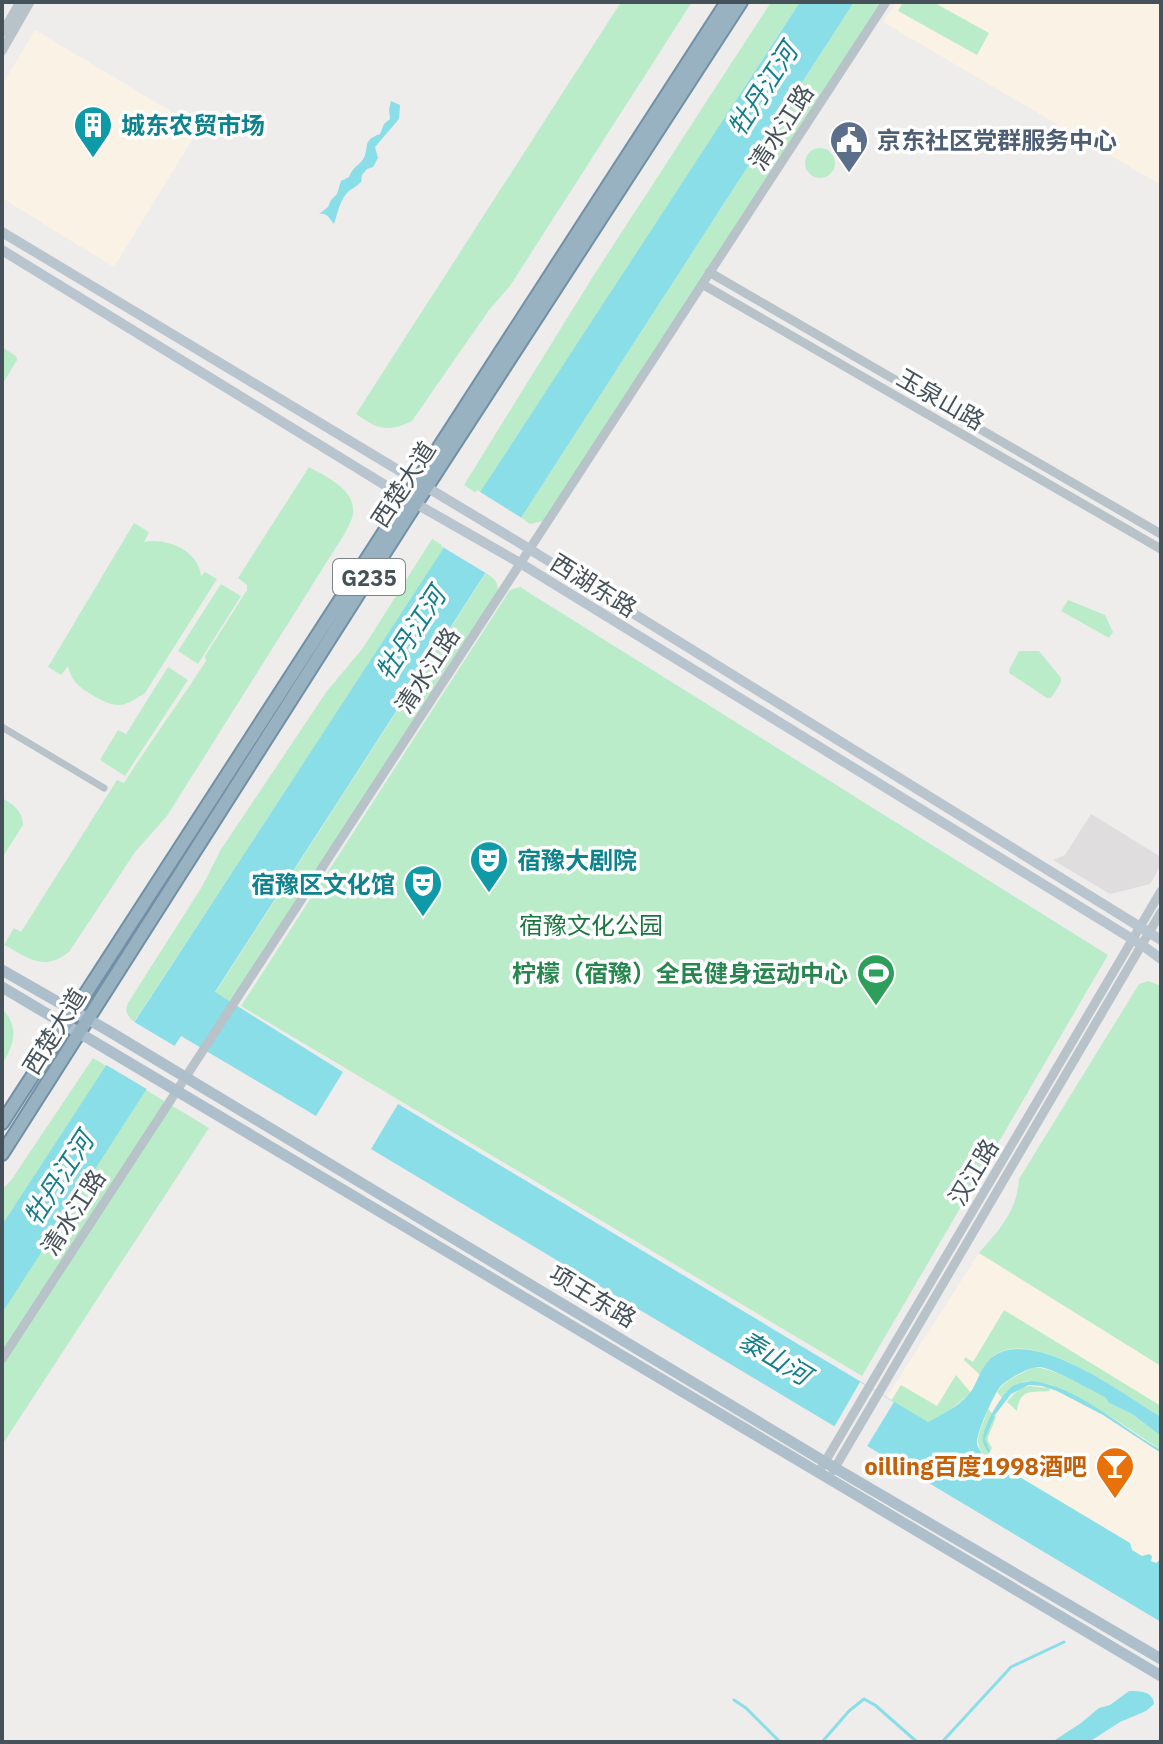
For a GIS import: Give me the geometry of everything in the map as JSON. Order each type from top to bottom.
[{"type":"highway","name":"西楚大道","points":[[422,484],[727,2]]},
{"type":"highway","name":"西楚大道","points":[[2,1123],[741,2]]},
{"type":"highway","name":"西楚大道","points":[[2,1154],[411,500]]},
{"type":"main road","name":"西湖东路","points":[[3,233],[518,542],[1161,940]]},
{"type":"main road","name":"西湖东路","points":[[2,250],[411,500],[520,563],[1161,959]]},
{"type":"main road","name":"项王东路","points":[[2,970],[172,1069],[1161,1676]]},
{"type":"main road","name":"项王东路","points":[[2,987],[827,1470],[1161,1659]]},
{"type":"street","points":[[2,33],[20,2]]},
{"type":"street","points":[[2,51],[30,2]]},
{"type":"street","name":"清水江路","points":[[2,1359],[886,2]]},
{"type":"street","name":"玉泉山路","points":[[709,272],[1161,534]]},
{"type":"street","name":"玉泉山路","points":[[702,284],[1161,549]]},
{"type":"street","points":[[2,727],[104,788]]},
{"type":"street","name":"汉江路","points":[[827,1470],[849,1444],[883,1387],[1145,930],[1161,891]]},
{"type":"street","name":"汉江路","points":[[1145,930],[1161,912]]},
{"type":"street","name":"汉江路","points":[[827,1470],[839,1437],[871,1382],[1138,942]]},
{"type":"shaded area","points":[[896,2],[1161,2],[1161,185],[883,22]]},
{"type":"shaded area","name":"城东农贸市场","points":[[35,30],[195,128],[194,137],[114,267],[2,198],[2,85]]},
{"type":"shaded area","points":[[1091,814],[1161,857],[1161,865],[1150,884],[1110,894],[1053,860],[1065,855]]},
{"type":"shaded area","points":[[979,1253],[1161,1366],[1161,1559],[1156,1564],[1132,1550],[1130,1543],[886,1398]]},
{"type":"green space","points":[[621,2],[692,2],[510,286],[489,310],[412,421],[383,428],[356,414]]},
{"type":"green space","points":[[771,2],[800,2],[479,495],[464,485],[592,278]]},
{"type":"green space","points":[[854,2],[883,2],[543,521],[530,524],[521,518]]},
{"type":"green space","points":[[903,2],[933,2],[989,33],[977,55],[898,11]]},
{"type":"green space","points":[[820,148],[826,149],[834,157],[834,169],[826,177],[820,178],[814,177],[806,169],[805,163],[806,157],[814,149]]},
{"type":"green space","points":[[2,347],[17,360],[2,385]]},
{"type":"green space","points":[[309,467],[345,491],[353,505],[351,521],[167,816],[135,852],[69,952],[44,962],[4,945],[14,928],[21,932],[117,780],[124,783],[206,661],[205,656],[247,590],[247,585],[238,578]]},
{"type":"green space","points":[[134,523],[149,532],[144,542],[162,542],[180,548],[194,559],[201,576],[205,572],[217,579],[145,693],[118,705],[83,689],[73,680],[68,666],[61,675],[48,667]]},
{"type":"green space","points":[[432,539],[445,547],[134,1022],[127,1014],[128,1003],[203,885],[220,851],[327,691],[363,648]]},
{"type":"green space","points":[[486,573],[495,581],[498,592],[231,1003],[215,993]]},
{"type":"green space","points":[[221,584],[241,596],[198,664],[178,651]]},
{"type":"green space","name":"宿豫文化公园","points":[[520,587],[1108,955],[862,1376],[241,1006],[510,590]]},
{"type":"green space","points":[[1068,600],[1105,615],[1113,632],[1109,638],[1061,611]]},
{"type":"green space","points":[[1019,651],[1039,651],[1061,678],[1051,698],[1009,673]]},
{"type":"green space","points":[[168,667],[188,680],[125,776],[100,760],[118,730],[126,734]]},
{"type":"green space","points":[[2,798],[17,808],[23,825],[2,858]]},
{"type":"green space","points":[[1148,981],[1161,986],[1161,1366],[979,1253],[1006,1219],[1015,1201],[1019,1179],[1139,984]]},
{"type":"green space","points":[[2,1009],[11,1022],[13,1036],[2,1064]]},
{"type":"green space","points":[[93,1058],[209,1128],[2,1445],[2,1190]]},
{"type":"green space","points":[[1004,1310],[1161,1406],[1161,1417],[1076,1366],[1027,1349],[1007,1350],[990,1359],[980,1375],[964,1360],[965,1357],[973,1362]]},
{"type":"green space","points":[[1035,1367],[1071,1379],[1132,1414],[1161,1436],[1161,1450],[1113,1418],[1052,1385],[1024,1382],[1010,1389],[1002,1398],[997,1392],[1009,1380]]},
{"type":"green space","points":[[956,1375],[971,1393],[929,1423],[891,1401],[901,1385],[937,1406]]},
{"type":"green space","points":[[1029,1386],[1049,1388],[1050,1391],[1024,1395],[1017,1411],[1007,1402],[1016,1392]]},
{"type":"green space","points":[[988,1409],[996,1417],[988,1437],[992,1448],[987,1457],[978,1440]]},
{"type":"water","name":"牡丹江河","points":[[800,2],[854,2],[215,992],[343,1072],[316,1116],[181,1036],[2,1313],[2,1225]]},
{"type":"water","points":[[391,101],[400,105],[399,119],[375,147],[378,158],[373,167],[367,169],[361,182],[343,198],[334,224],[326,215],[319,214],[337,194],[341,181],[349,177],[362,161],[370,139],[380,134],[390,119]]},
{"type":"water","name":"泰山河","points":[[398,1104],[928,1422],[963,1400],[988,1361],[1008,1350],[1029,1350],[1078,1366],[1161,1417],[1161,1436],[1132,1414],[1109,1403],[1105,1397],[1052,1370],[1038,1367],[1018,1374],[1000,1387],[986,1415],[977,1444],[983,1455],[1130,1543],[1132,1550],[1142,1556],[1149,1554],[1151,1561],[1156,1563],[1161,1559],[1161,1622],[371,1149]]},
{"type":"water","points":[[1032,1381],[1049,1384],[1082,1399],[1161,1450],[1161,1453],[1103,1415],[1057,1391],[1029,1385],[1011,1394],[995,1415],[985,1439],[989,1453],[983,1436],[993,1411],[1013,1386]]},
{"type":"water","points":[[1129,1691],[1149,1694],[1154,1704],[1089,1742],[1052,1742],[1099,1708],[1110,1705]]},
{"type":"pier","points":[[477,490],[525,520],[489,575],[441,546]]},
{"type":"pier","points":[[131,1020],[178,1048],[150,1091],[103,1063]]},
{"type":"pier","points":[[860,1382],[894,1402],[866,1448],[833,1429]]},
{"type":"waterway","points":[[942,1742],[1011,1667],[1064,1642]]},
{"type":"waterway","points":[[822,1742],[864,1699],[917,1742]]},
{"type":"waterway","points":[[734,1700],[780,1742]]},
{"type":"place","name":"城东农贸市场","points":[[93,159]]},
{"type":"place","name":"京东社区党群服务中心","points":[[849,174]]},
{"type":"place","name":"宿豫大剧院","points":[[489,894]]},
{"type":"place","name":"宿豫区文化馆","points":[[423,918]]},
{"type":"place","name":"柠檬（宿豫）全民健身运动中心","points":[[876,1007]]},
{"type":"place","name":"oilling百度1998酒吧","points":[[1115,1500]]}]
